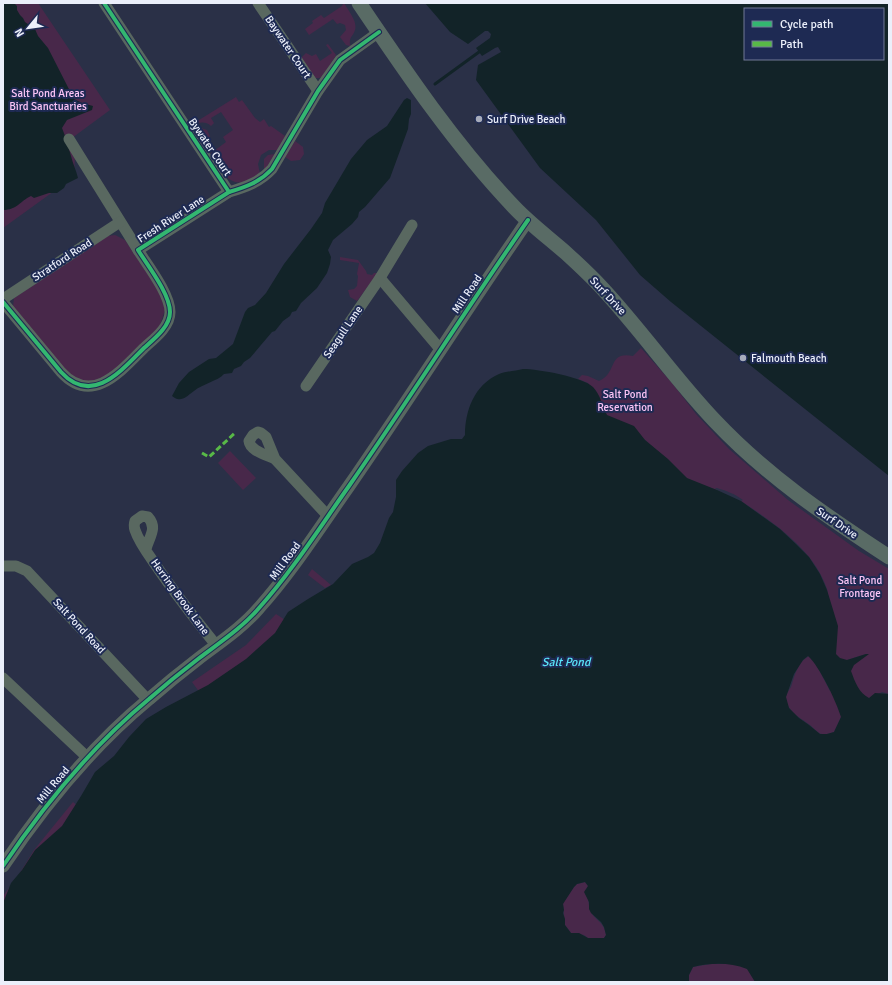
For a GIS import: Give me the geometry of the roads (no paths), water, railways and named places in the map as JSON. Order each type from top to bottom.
[{"type":"main road","name":"Surf Drive","points":[[359,3],[445,125],[485,174],[528,220],[566,253],[602,288],[714,420],[750,455],[816,509],[889,557]]},
{"type":"street","name":"Bywater Court","points":[[104,3],[229,192],[248,187],[267,174],[318,91],[343,57],[379,32]]},
{"type":"street","name":"Baywater Court","points":[[258,3],[318,91]]},
{"type":"street","name":"Fresh River Lane","points":[[3,302],[67,378],[83,385],[103,383],[115,376],[162,331],[170,316],[169,304],[166,296],[69,139]]},
{"type":"street","name":"Fresh River Lane","points":[[138,250],[229,192]]},
{"type":"street","name":"Mill Road","points":[[3,866],[44,810],[88,758],[122,723],[257,611],[272,593],[371,454],[440,349],[528,220]]},
{"type":"street","name":"Stratford Road","points":[[3,298],[120,222]]},
{"type":"street","name":"Seagull Lane","points":[[306,386],[380,278],[412,226]]},
{"type":"street","points":[[380,278],[440,349]]},
{"type":"street","points":[[275,459],[328,516]]},
{"type":"street","name":"Herring Brook Lane","points":[[146,549],[171,587],[216,646]]},
{"type":"street","name":"Salt Pond Road","points":[[3,566],[16,566],[27,571],[148,700]]},
{"type":"street","points":[[3,678],[88,758]]},
{"type":"water","name":"Salt Pond Areas Bird Sanctuaries","points":[[3,3],[14,3],[25,22],[35,29],[38,36],[48,48],[74,99],[93,106],[92,110],[67,120],[62,128],[78,178],[66,184],[64,188],[57,193],[49,193],[34,198],[31,196],[12,209],[8,210],[3,210]]},
{"type":"water","points":[[425,3],[889,3],[889,476],[671,302],[640,275],[596,220],[540,168],[476,80],[478,65],[501,52],[498,47],[482,56],[476,48],[490,38],[491,34],[488,31],[485,31],[468,44],[450,32]]},
{"type":"water","points":[[407,98],[411,100],[411,114],[408,129],[390,178],[359,212],[358,217],[352,224],[333,240],[328,250],[331,257],[327,273],[317,288],[301,303],[296,311],[292,312],[275,331],[272,332],[250,358],[241,366],[234,369],[232,373],[224,374],[186,397],[177,399],[172,396],[179,383],[189,372],[209,359],[216,358],[233,344],[245,312],[248,308],[255,305],[266,293],[284,264],[311,229],[322,213],[325,203],[351,159],[367,140],[387,126],[404,100]]},
{"type":"water","name":"Salt Pond","points":[[523,369],[549,372],[588,383],[598,393],[607,415],[634,426],[645,440],[668,459],[687,478],[741,501],[780,529],[809,557],[820,574],[827,590],[838,626],[836,654],[840,658],[847,660],[869,654],[854,665],[851,671],[860,690],[869,698],[875,693],[889,694],[889,982],[755,982],[747,969],[734,965],[720,964],[693,967],[689,975],[689,982],[3,982],[3,903],[11,883],[22,870],[35,850],[62,826],[95,772],[114,756],[146,719],[208,685],[246,659],[275,633],[288,612],[333,584],[352,564],[374,553],[380,543],[389,518],[393,512],[396,497],[396,480],[402,471],[418,453],[428,446],[451,439],[462,439],[465,435],[465,426],[469,408],[477,392],[483,385],[499,374]],"holes":[[[808,656],[818,668],[841,717],[834,732],[820,734],[799,718],[789,708],[786,697],[794,674],[803,660]],[[585,882],[588,886],[584,892],[589,902],[589,909],[604,927],[606,935],[604,938],[588,938],[579,933],[571,933],[565,925],[563,904],[574,887],[577,884]]]},
{"type":"waterway","points":[[435,84],[479,52]]},
{"type":"place","name":"Surf Drive Beach","points":[[479,119]]},
{"type":"place","name":"Falmouth Beach","points":[[743,358]]},
{"type":"park label","name":"Salt Pond Reservation","points":[[625,400]]},
{"type":"park label","name":"Salt Pond Frontage","points":[[860,586]]}]
